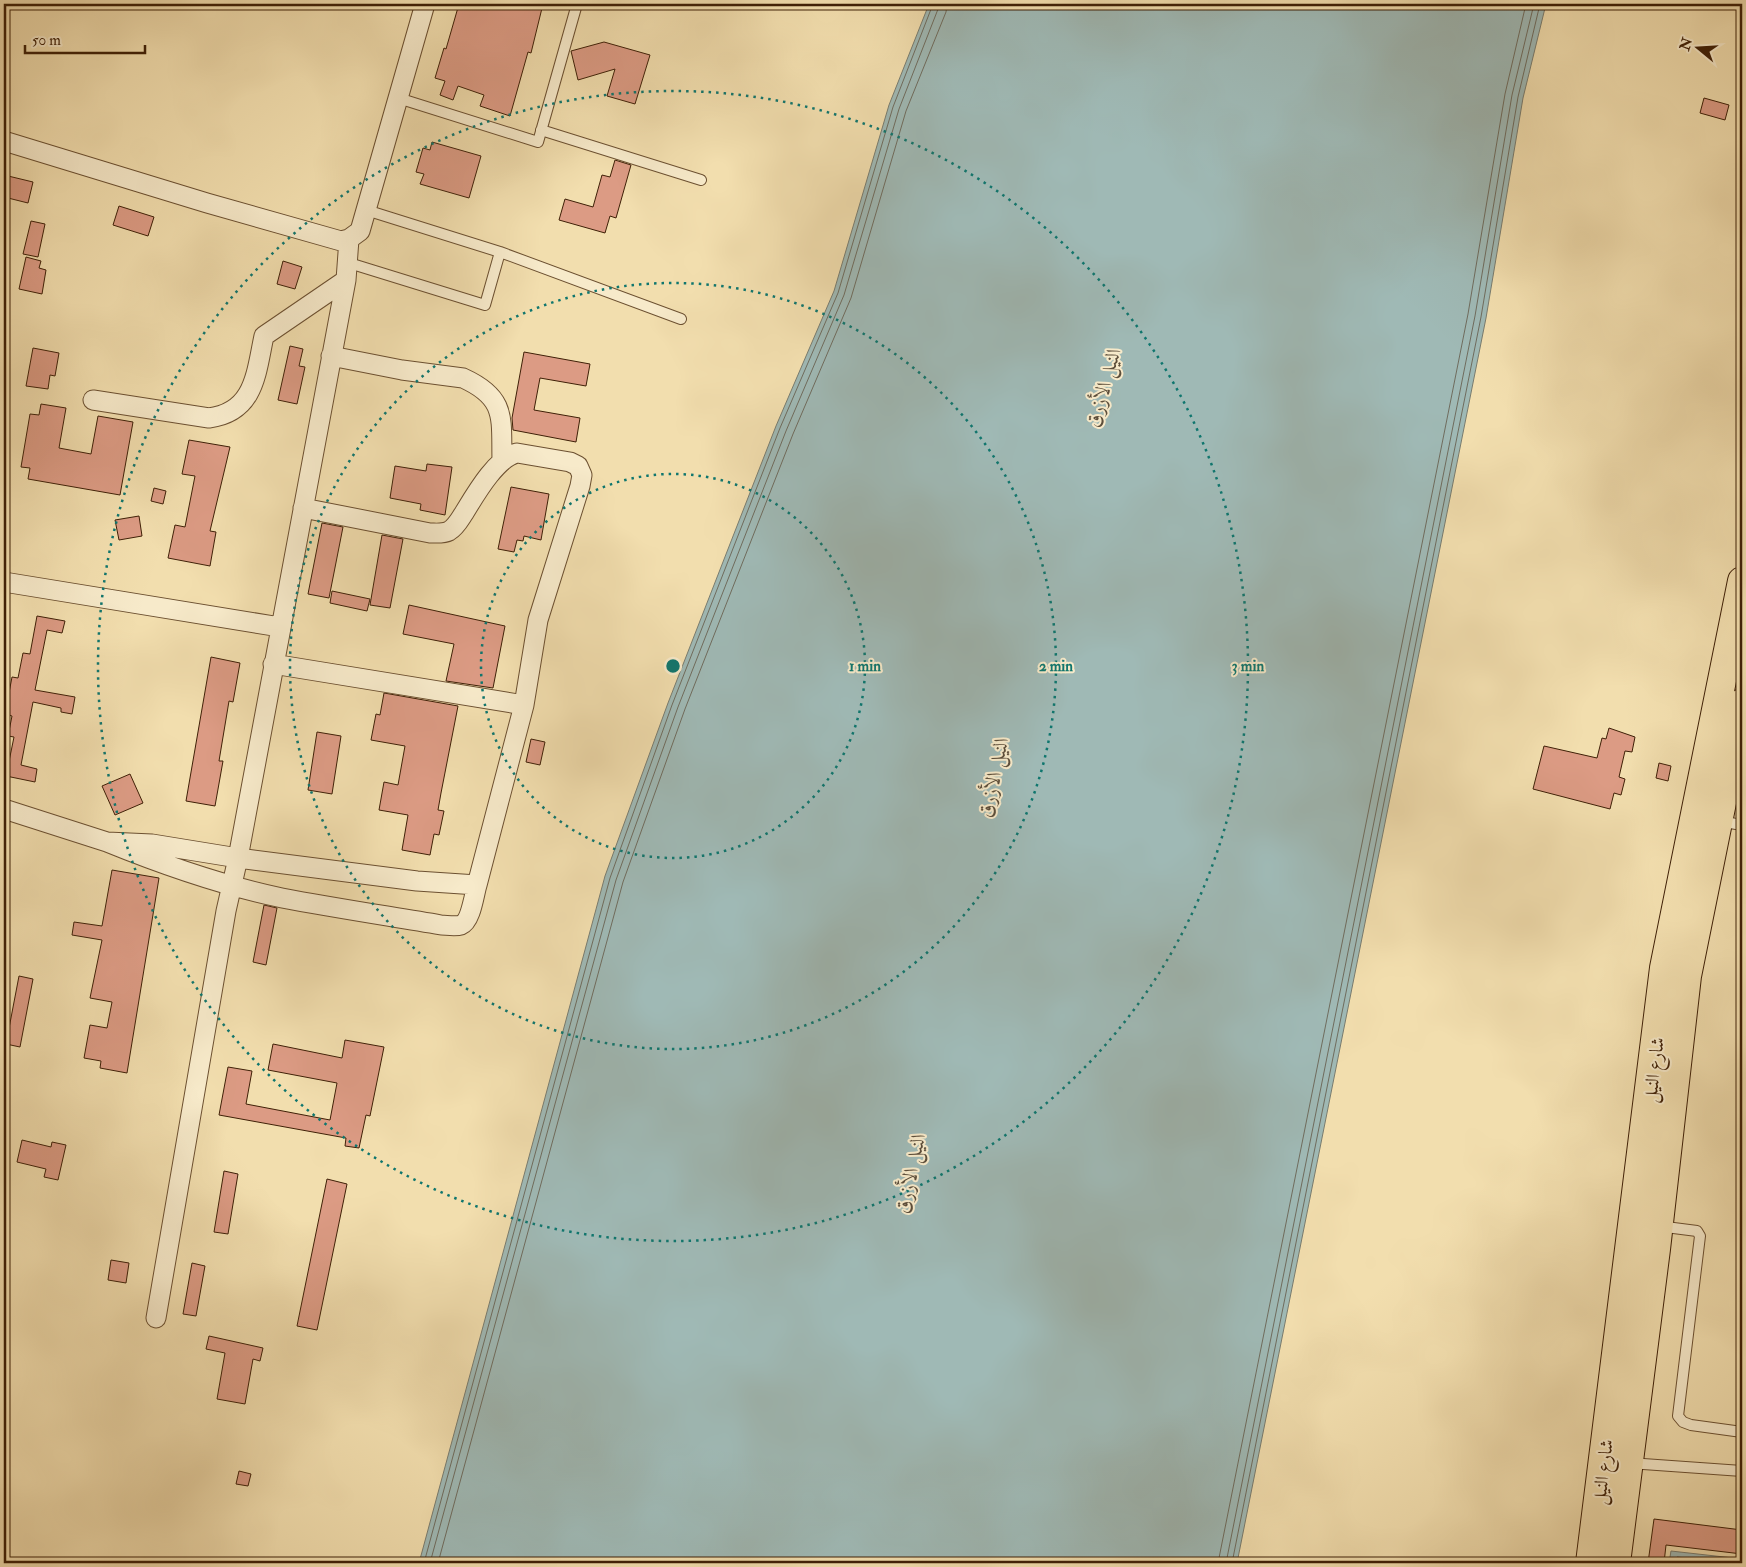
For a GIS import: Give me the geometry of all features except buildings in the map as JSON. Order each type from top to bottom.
[{"type":"main road","name":"شارع النيل","points":[[1590,1563],[1664,968],[1742,581]]},
{"type":"main road","name":"شارع النيل","points":[[1616,1563],[1658,1226],[1686,976],[1730,823],[1742,703]]},
{"type":"street","points":[[4,141],[262,220],[340,240],[349,239],[360,231],[425,4]]},
{"type":"street","points":[[156,1318],[226,911],[233,885],[332,356],[347,271],[349,239]]},
{"type":"street","points":[[92,400],[209,418],[225,416],[237,408],[254,386],[264,336],[347,271]]},
{"type":"street","points":[[332,356],[402,370],[463,378],[470,382],[499,406],[502,460]]},
{"type":"street","points":[[4,809],[107,842],[148,859],[281,898],[441,925],[460,926],[467,919],[524,705],[538,620],[582,475],[578,466],[570,462],[517,453],[502,460],[455,526],[442,533],[430,533],[303,508]]},
{"type":"street","points":[[4,582],[280,627]]},
{"type":"street","points":[[273,664],[524,705]]},
{"type":"street","points":[[107,842],[152,844],[238,858],[417,881],[477,885]]},
{"type":"lane","points":[[398,98],[538,142],[577,4]]},
{"type":"lane","points":[[541,130],[701,180]]},
{"type":"lane","points":[[366,210],[500,252],[681,319]]},
{"type":"lane","points":[[347,271],[485,305],[500,252]]},
{"type":"lane","points":[[1658,1226],[1697,1231],[1700,1236],[1678,1416],[1683,1422],[1691,1424],[1742,1432]]},
{"type":"lane","points":[[1628,1463],[1742,1471]]},
{"type":"water","name":"النيل الأزرق","points":[[929,4],[1546,4],[1523,98],[1486,318],[1237,1563],[419,1563],[605,876],[668,703],[776,426],[834,291],[889,105]]},
{"type":"water","points":[[1671,1551],[1742,1559],[1742,1563],[1669,1563]]}]
